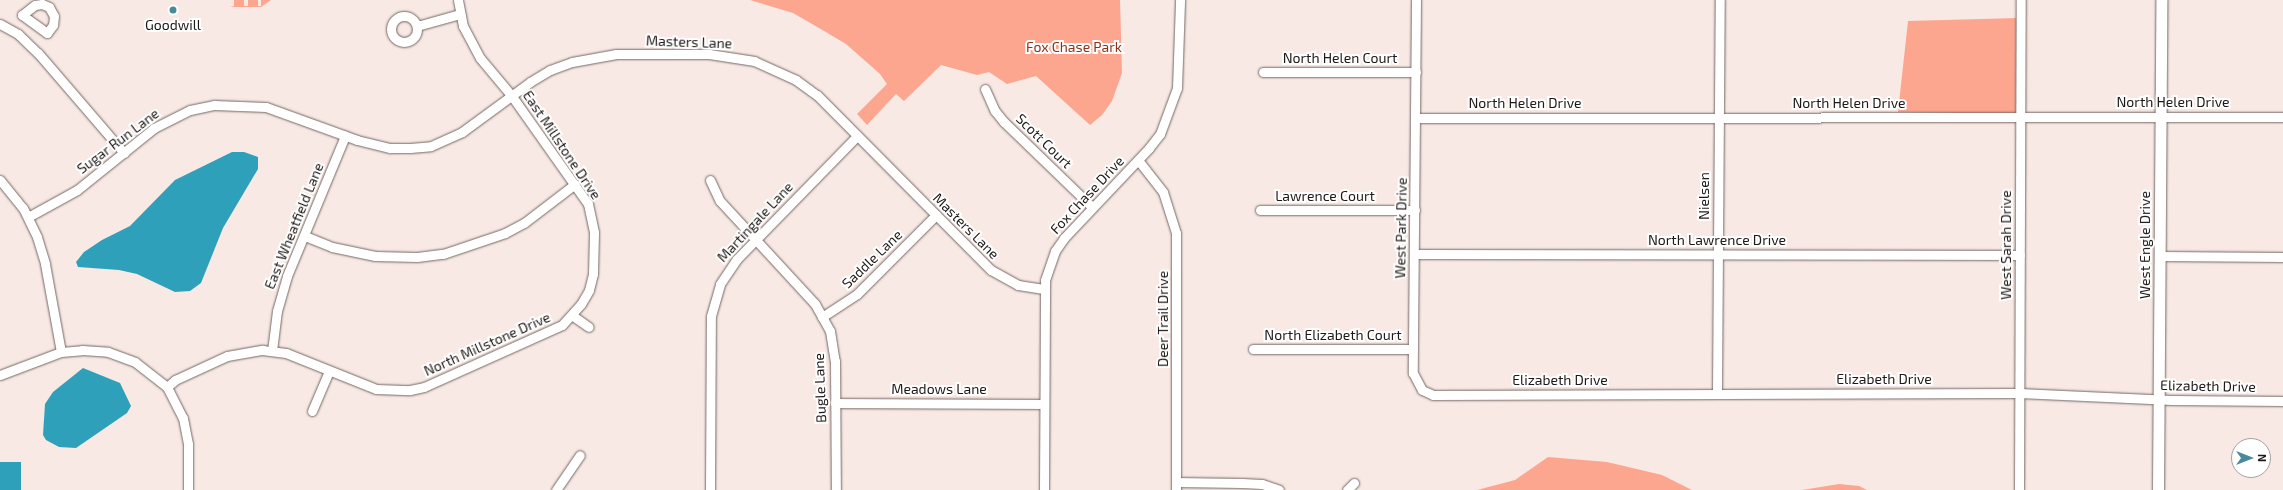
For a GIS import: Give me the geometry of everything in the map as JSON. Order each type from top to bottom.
[{"type":"street","name":"East Millstone Drive","points":[[458,0],[460,14],[468,36],[480,58],[511,96],[576,184],[588,204],[592,218],[593,274],[589,290],[573,316]]},
{"type":"street","name":"Fox Chase Drive","points":[[1044,490],[1044,289],[1055,251],[1064,238],[1138,160],[1160,134],[1177,88],[1180,0]]},
{"type":"street","name":"West Park Drive","points":[[1416,0],[1413,373],[1422,390],[1433,394],[1484,394]]},
{"type":"street","name":"Nielsen","points":[[1717,392],[1720,0]]},
{"type":"street","name":"West Sarah Drive","points":[[2019,490],[2021,0]]},
{"type":"street","name":"West Engle Drive","points":[[2158,490],[2161,0]]},
{"type":"street","points":[[417,26],[460,14]]},
{"type":"street","points":[[0,24],[22,38],[38,53],[124,153]]},
{"type":"street","points":[[22,38],[32,24]]},
{"type":"street","name":"Masters Lane","points":[[345,136],[390,148],[431,146],[462,132],[511,96],[550,70],[599,55],[710,54],[732,56],[754,61],[796,80],[817,95],[991,270],[1018,285],[1044,289]]},
{"type":"street","name":"North Helen Court","points":[[1263,72],[1416,72]]},
{"type":"street","name":"Scott Court","points":[[985,89],[995,111],[1004,122],[1092,208]]},
{"type":"street","name":"Sugar Run Lane","points":[[28,217],[76,190],[154,128],[173,118],[214,105],[266,107],[345,136]]},
{"type":"street","name":"North Helen Drive","points":[[1416,118],[2021,116],[2283,117]]},
{"type":"street","name":"East Wheatfield Lane","points":[[272,351],[282,293],[345,136]]},
{"type":"street","name":"Martingale Lane","points":[[710,490],[711,316],[720,284],[730,268],[755,240],[857,136]]},
{"type":"street","name":"Deer Trail Drive","points":[[1138,160],[1163,192],[1176,233],[1176,486]]},
{"type":"street","points":[[0,180],[28,217],[37,236],[45,264],[61,352]]},
{"type":"street","name":"Bugle Lane","points":[[710,180],[720,201],[803,290],[830,331],[834,348],[836,490]]},
{"type":"street","points":[[305,236],[332,247],[376,256],[417,257],[442,254],[505,233],[524,223],[576,184]]},
{"type":"street","name":"Lawrence Court","points":[[1260,210],[1415,210]]},
{"type":"street","name":"Saddle Lane","points":[[822,317],[857,294],[936,215]]},
{"type":"street","name":"North Lawrence Drive","points":[[1414,254],[2020,255]]},
{"type":"street","points":[[2160,256],[2283,257]]},
{"type":"street","points":[[573,316],[589,327]]},
{"type":"street","name":"North Millstone Drive","points":[[167,387],[175,380],[227,356],[254,351],[272,351],[286,353],[376,389],[410,390],[424,387],[544,334],[562,325],[573,316]]},
{"type":"street","name":"North Elizabeth Court","points":[[1253,349],[1413,349]]},
{"type":"street","points":[[0,376],[61,352],[82,350],[108,352],[135,362],[167,387],[182,418],[188,444],[188,490]]},
{"type":"street","points":[[312,411],[329,371]]},
{"type":"street","name":"Elizabeth Drive","points":[[1484,394],[1717,392],[2019,393],[2283,401]]},
{"type":"street","name":"Meadows Lane","points":[[835,403],[1044,404]]},
{"type":"street","points":[[556,490],[580,455]]},
{"type":"street","points":[[1176,486],[1248,483],[1279,490]]},
{"type":"green space","points":[[234,0],[244,0],[244,6],[248,6],[248,0],[258,0],[258,6],[261,6],[261,0],[271,0],[261,7],[230,7],[234,6]]},
{"type":"green space","name":"Fox Chase Park","points":[[750,0],[1120,0],[1122,73],[1112,101],[1102,115],[1090,125],[1036,76],[1007,84],[989,72],[977,75],[941,65],[904,101],[896,94],[867,125],[857,114],[887,84],[880,74],[846,44],[793,13]]},
{"type":"green space","points":[[2018,18],[2019,114],[1898,112],[1908,21]]},
{"type":"green space","points":[[1548,457],[1607,462],[1662,475],[1692,490],[1477,490],[1515,480]]},
{"type":"green space","points":[[1839,484],[1859,486],[1867,490],[1802,490]]},
{"type":"water","points":[[232,152],[244,152],[258,157],[258,169],[223,228],[201,283],[190,291],[175,292],[137,274],[119,270],[78,267],[76,262],[84,252],[102,240],[130,226],[175,180]]},
{"type":"water","points":[[83,368],[120,383],[131,406],[127,413],[76,448],[59,447],[46,440],[43,435],[45,404],[53,392]]},
{"type":"water","points":[[0,462],[21,462],[21,490],[0,490]]},
{"type":"place","name":"Goodwill","points":[[173,10]]}]
